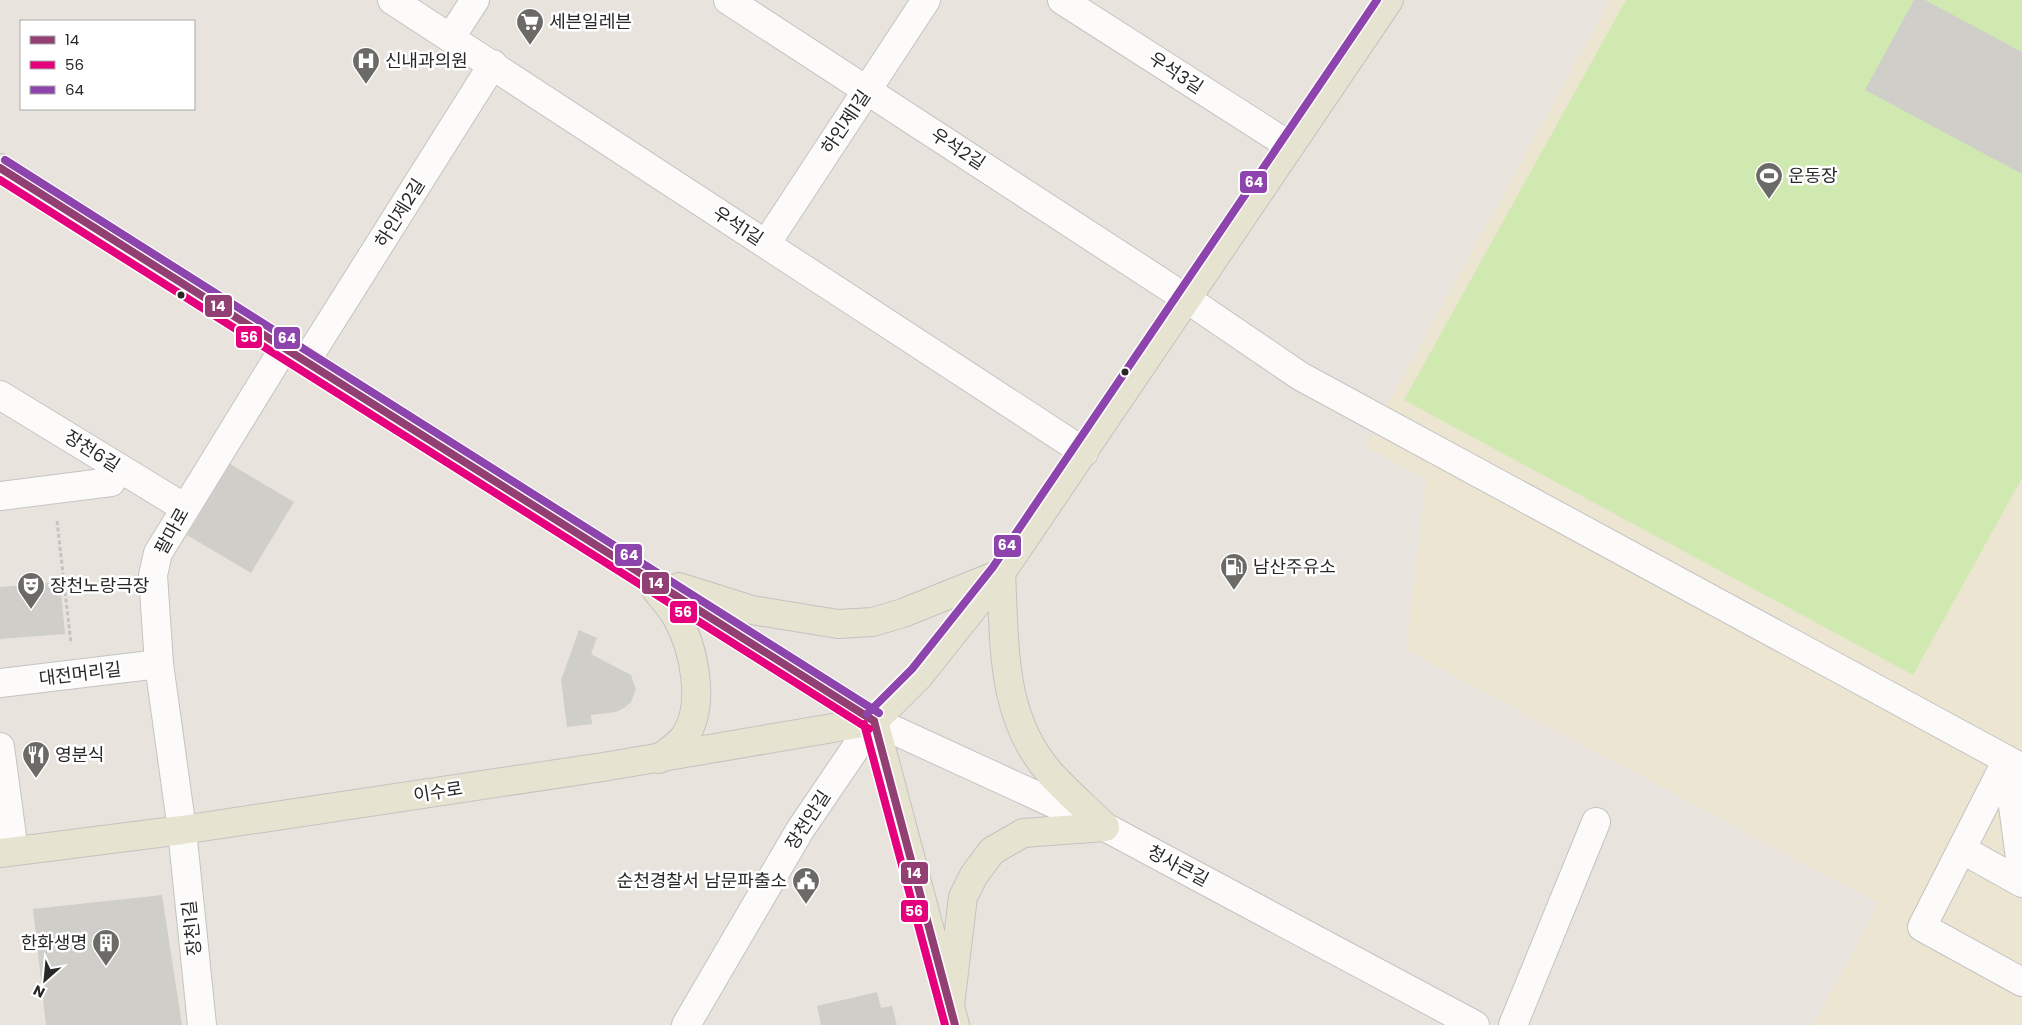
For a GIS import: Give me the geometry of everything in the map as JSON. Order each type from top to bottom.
[{"type":"main road","points":[[874,721],[918,676],[1001,573],[1389,0]]},
{"type":"main road","points":[[0,168],[874,721],[953,1015]]},
{"type":"main road","points":[[647,577],[752,610],[838,624],[873,622],[903,613],[1001,573]]},
{"type":"main road","points":[[1001,573],[1007,677],[1022,731],[1050,773],[1105,827]]},
{"type":"main road","points":[[647,577],[677,617],[690,646],[693,654],[696,694],[692,722],[684,738],[659,759]]},
{"type":"main road","name":"이수로","points":[[7,852],[182,830],[659,759],[874,721]]},
{"type":"main road","points":[[953,1015],[963,897],[974,875],[992,851],[1023,833],[1105,827]]},
{"type":"street","name":"우석1길","points":[[392,0],[494,64],[1084,452]]},
{"type":"street","points":[[451,37],[475,0]]},
{"type":"street","name":"우석2길","points":[[728,0],[1187,299],[1300,376],[2014,764]]},
{"type":"street","name":"하인제1길","points":[[766,244],[926,0]]},
{"type":"street","name":"우석3길","points":[[1062,0],[1290,146]]},
{"type":"street","name":"하인제2길","points":[[295,354],[494,64]]},
{"type":"street","name":"팔마로","points":[[182,830],[160,664],[153,574],[156,560],[185,508],[295,354]]},
{"type":"street","name":"장천6길","points":[[0,395],[185,508]]},
{"type":"street","points":[[0,496],[111,482],[119,468]]},
{"type":"street","name":"대전머리길","points":[[0,683],[160,664]]},
{"type":"street","name":"청사큰길","points":[[874,721],[1105,827],[1439,1016],[1475,1025]]},
{"type":"street","name":"장천안길","points":[[686,1025],[800,830],[874,721]]},
{"type":"street","points":[[0,747],[7,852]]},
{"type":"street","points":[[2014,764],[1963,850],[1922,927],[2022,982]]},
{"type":"street","points":[[2014,764],[2022,874]]},
{"type":"street","points":[[1513,1025],[1596,822]]},
{"type":"street","name":"장천1길","points":[[182,830],[202,1025]]},
{"type":"street","points":[[1963,850],[2022,883]]},
{"type":"path","points":[[54,489],[75,674]]},
{"type":"shaded area","name":"운동장","points":[[1610,0],[2022,0],[2022,1025],[1814,1025],[1878,903],[1406,650],[1426,480],[1365,446]]},
{"type":"green space","name":"운동장","points":[[1626,0],[2022,0],[2022,478],[1913,675],[1404,400]]},
{"type":"building","points":[[1914,0],[1925,0],[2022,52],[2022,174],[1865,90]]},
{"type":"building","points":[[230,464],[294,502],[251,573],[187,535]]},
{"type":"building","name":"장천노랑극장","points":[[60,582],[65,634],[0,639],[0,587]]},
{"type":"building","points":[[579,630],[597,638],[591,654],[631,675],[636,689],[631,702],[624,708],[616,712],[591,715],[592,724],[567,727],[561,680]]},
{"type":"building","name":"한화생명","points":[[162,895],[182,1025],[46,1025],[33,909]]},
{"type":"building","points":[[877,992],[881,1008],[892,1006],[897,1025],[821,1025],[817,1006]]},
{"type":"transit line","name":"64","points":[[867,714],[912,669],[993,567],[1377,0]]},
{"type":"transit line","name":"64","points":[[5,160],[879,713]]},
{"type":"transit line","name":"14","points":[[0,168],[874,721]]},
{"type":"transit line","name":"56","points":[[0,180],[869,729]]},
{"type":"transit line","name":"14","points":[[874,721],[955,1025]]},
{"type":"transit line","name":"56","points":[[864,724],[945,1025]]},
{"type":"place","name":"세븐일레븐","points":[[530,46]]},
{"type":"place","name":"신내과의원","points":[[366,85]]},
{"type":"place","name":"운동장","points":[[1769,200]]},
{"type":"place","name":"남산주유소","points":[[1234,591]]},
{"type":"place","name":"장천노랑극장","points":[[31,610]]},
{"type":"place","name":"영분식","points":[[36,779]]},
{"type":"place","name":"순천경찰서 남문파출소","points":[[806,905]]},
{"type":"place","name":"한화생명","points":[[106,967]]}]
